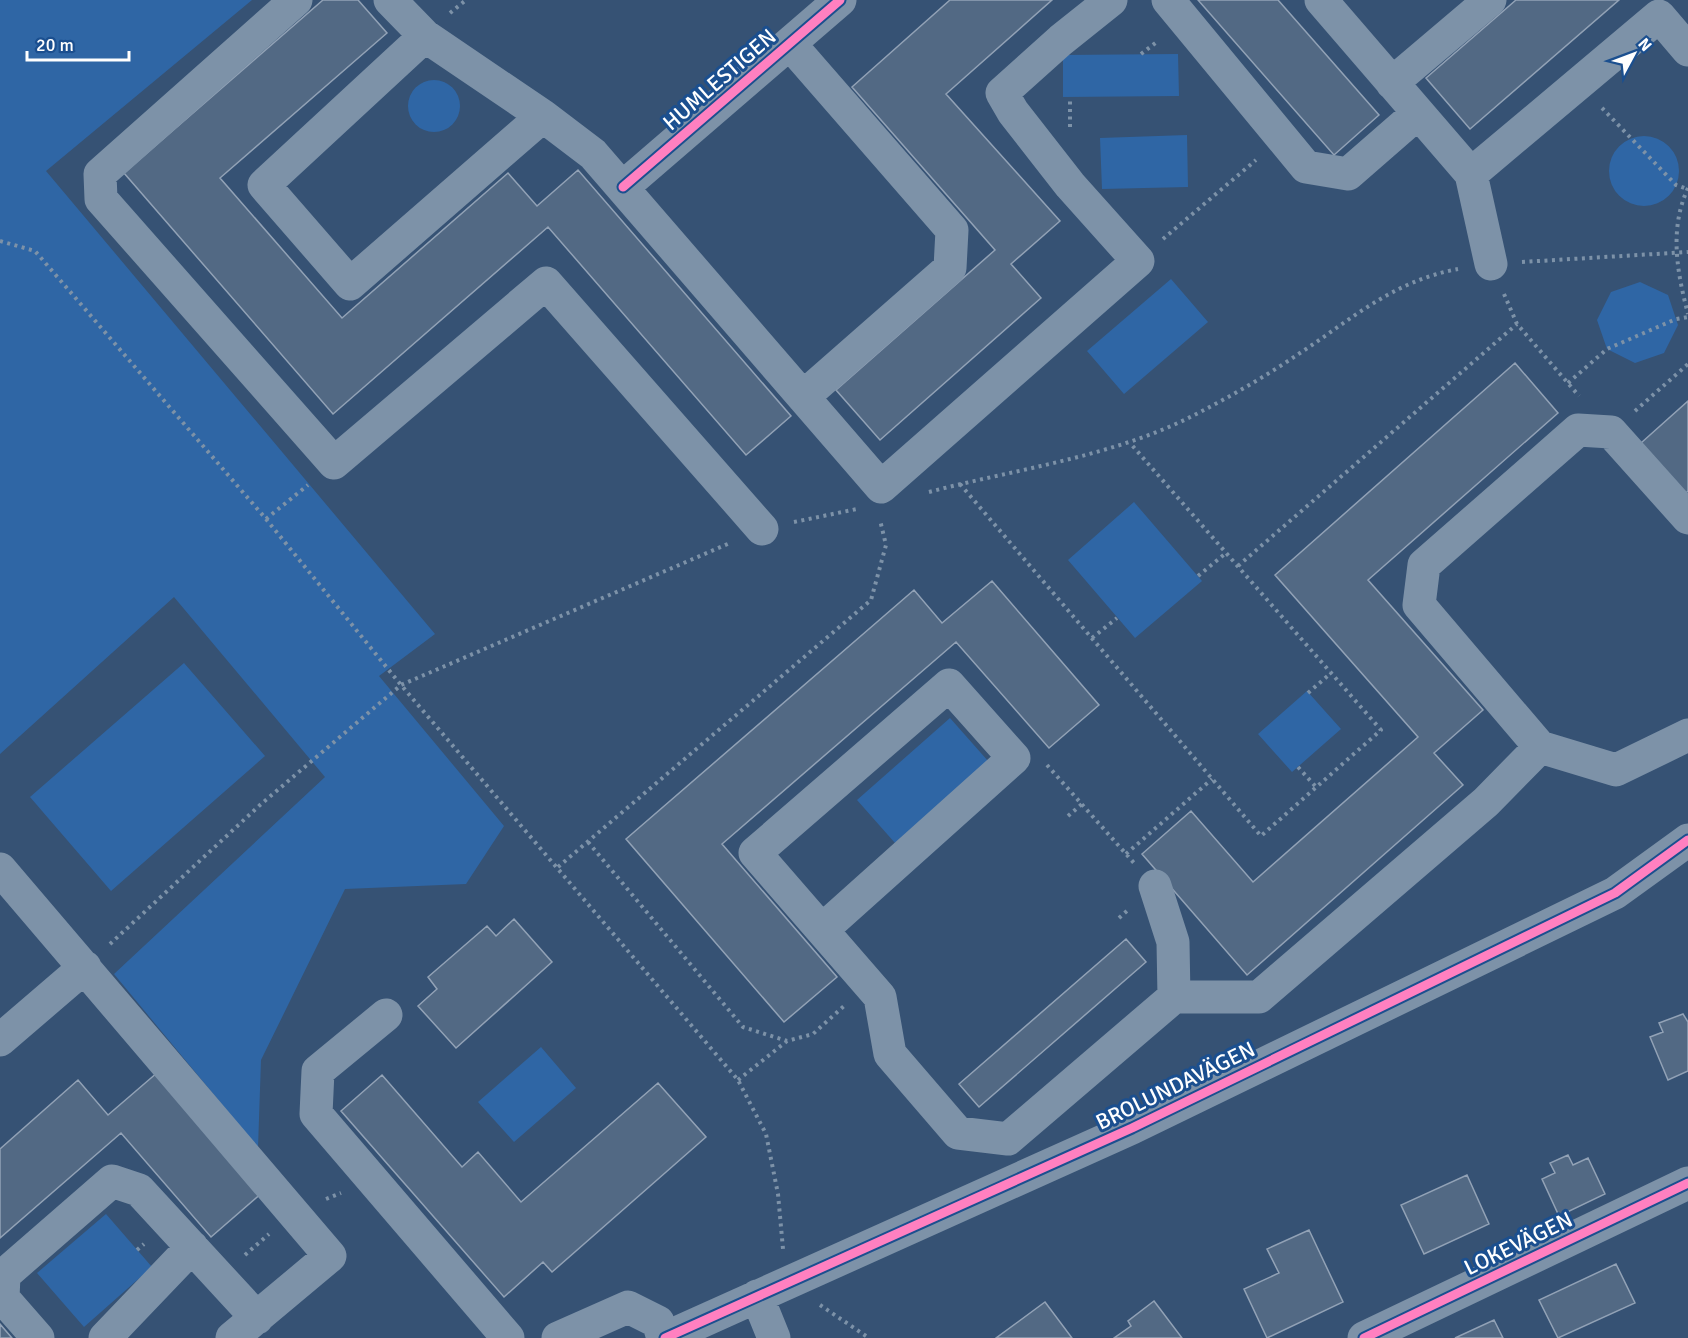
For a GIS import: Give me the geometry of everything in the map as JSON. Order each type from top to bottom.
[{"type":"street","points":[[296,0],[100,174],[101,200],[334,463],[546,283],[762,529]]},
{"type":"street","points":[[390,0],[425,36],[543,116],[593,154],[881,487],[1138,261],[1070,185],[1013,112],[1002,93],[1060,40],[1111,0]]},
{"type":"street","name":"HUMLESTIGEN","points":[[623,187],[840,0]]},
{"type":"street","points":[[1168,0],[1306,167],[1348,174],[1418,113]]},
{"type":"street","points":[[1321,0],[1471,174],[1491,264]]},
{"type":"street","points":[[1392,83],[1490,0]]},
{"type":"street","points":[[1471,174],[1659,16],[1688,50]]},
{"type":"street","points":[[425,36],[264,184],[350,284],[543,116]]},
{"type":"street","points":[[790,44],[952,230],[950,268],[803,397]]},
{"type":"street","points":[[1688,519],[1611,432],[1578,430],[1425,565],[1419,605],[1540,747],[1616,770],[1688,735]]},
{"type":"street","points":[[822,930],[1014,758],[949,685],[755,853],[880,997],[890,1054],[958,1133],[1008,1139],[1174,997],[1259,997],[1486,802],[1540,747]]},
{"type":"street","name":"BROLUNDAVÄGEN","points":[[664,1338],[786,1282],[1026,1178],[1615,893],[1688,840]]},
{"type":"street","points":[[0,869],[330,1256],[244,1328],[192,1246],[139,1190],[112,1181],[4,1275],[3,1298],[38,1338]]},
{"type":"street","points":[[1155,886],[1173,942],[1174,997]]},
{"type":"street","points":[[0,1040],[85,967]]},
{"type":"street","points":[[386,1015],[318,1071],[316,1114],[508,1338]]},
{"type":"street","points":[[1008,1139],[1026,1178]]},
{"type":"street","name":"LOKEVÄGEN","points":[[1364,1338],[1688,1183]]},
{"type":"street","points":[[105,1338],[192,1246]]},
{"type":"street","points":[[757,1296],[774,1338]]},
{"type":"street","points":[[558,1338],[628,1307],[658,1322],[664,1338]]},
{"type":"path","points":[[1568,383],[1607,349],[1688,315],[1675,253],[1681,203],[1688,188],[1676,185],[1579,83]]},
{"type":"path","points":[[1138,261],[1281,138]]},
{"type":"path","points":[[0,241],[35,251],[266,519],[401,685],[738,1080],[766,1134],[778,1194],[786,1282],[869,1338]]},
{"type":"path","points":[[918,494],[1130,442],[1201,412],[1299,354],[1373,301],[1439,273],[1491,264],[1688,252]]},
{"type":"path","points":[[1491,264],[1517,324],[1611,432],[1688,364]]},
{"type":"path","points":[[1238,566],[1517,324]]},
{"type":"path","points":[[960,484],[1261,836],[1381,730],[1130,442]]},
{"type":"path","points":[[266,519],[334,463]]},
{"type":"path","points":[[85,967],[260,805],[401,685],[762,529],[865,507]]},
{"type":"path","points":[[558,867],[871,600],[886,545],[879,515]]},
{"type":"path","points":[[1198,576],[1226,553]]},
{"type":"path","points":[[1092,638],[1117,618]]},
{"type":"path","points":[[1308,693],[1331,673]]},
{"type":"path","points":[[1006,749],[1033,750],[1155,886]]},
{"type":"path","points":[[1298,767],[1316,788]]},
{"type":"path","points":[[1126,854],[1212,779]]},
{"type":"path","points":[[1068,816],[1082,804]]},
{"type":"path","points":[[588,842],[743,1027],[787,1041]]},
{"type":"path","points":[[738,1080],[787,1041],[813,1034],[869,984]]},
{"type":"shaded area","points":[[0,0],[252,0],[46,171],[435,634],[379,676],[504,826],[466,884],[345,889],[261,1060],[258,1148],[114,974],[325,777],[174,597],[0,754]]},
{"type":"shaded area","points":[[1178,54],[1179,96],[1063,97],[1063,55]]},
{"type":"shaded area","points":[[434,80],[444,82],[452,88],[458,96],[460,106],[458,116],[452,124],[444,130],[434,132],[424,130],[416,124],[410,116],[408,106],[410,96],[416,88],[424,82]]},
{"type":"shaded area","points":[[1187,135],[1188,187],[1102,189],[1100,138]]},
{"type":"shaded area","points":[[1651,136],[1664,142],[1673,151],[1677,157],[1679,171],[1677,185],[1669,196],[1658,204],[1637,206],[1619,196],[1611,185],[1609,164],[1619,146],[1630,138]]},
{"type":"shaded area","points":[[1171,279],[1208,322],[1124,394],[1087,351]]},
{"type":"shaded area","points":[[1640,282],[1668,295],[1678,325],[1664,353],[1635,363],[1607,349],[1597,320],[1611,292]]},
{"type":"shaded area","points":[[1134,502],[1202,581],[1135,638],[1068,560]]},
{"type":"shaded area","points":[[184,663],[265,756],[111,891],[30,797]]},
{"type":"shaded area","points":[[1307,691],[1341,729],[1292,772],[1258,734]]},
{"type":"shaded area","points":[[950,718],[988,761],[895,843],[857,800]]},
{"type":"shaded area","points":[[541,1047],[576,1088],[514,1142],[478,1102]]},
{"type":"shaded area","points":[[106,1214],[152,1267],[84,1327],[37,1273]]},
{"type":"building","points":[[323,0],[358,0],[387,33],[220,178],[342,318],[508,173],[537,206],[578,170],[791,416],[746,455],[548,227],[333,414],[124,173]]},
{"type":"building","points":[[950,0],[1052,0],[946,94],[1060,221],[1011,264],[1041,298],[880,440],[836,390],[995,250],[852,87]]},
{"type":"building","points":[[1198,0],[1278,0],[1379,115],[1334,155]]},
{"type":"building","points":[[1516,0],[1619,0],[1470,129],[1426,78]]},
{"type":"building","points":[[1515,363],[1558,413],[1368,580],[1483,710],[1434,753],[1463,785],[1247,975],[1142,854],[1191,811],[1253,882],[1418,737],[1275,575]]},
{"type":"building","points":[[1688,401],[1688,491],[1685,494],[1641,443]]},
{"type":"building","points":[[992,581],[1099,705],[1049,748],[956,642],[722,844],[837,977],[784,1022],[626,839],[914,590],[942,623]]},
{"type":"building","points":[[514,919],[552,962],[456,1048],[418,1006],[437,989],[428,977],[487,926],[496,936]]},
{"type":"building","points":[[1126,939],[1146,962],[979,1107],[959,1084]]},
{"type":"building","points":[[1683,1014],[1688,1022],[1688,1071],[1668,1080],[1650,1037],[1663,1032],[1659,1023]]},
{"type":"building","points":[[158,1072],[263,1192],[211,1237],[121,1133],[0,1238],[0,1149],[78,1080],[108,1115]]},
{"type":"building","points":[[382,1075],[462,1167],[478,1152],[521,1202],[658,1083],[706,1137],[552,1272],[543,1262],[504,1297],[341,1111]]},
{"type":"building","points":[[1568,1155],[1573,1165],[1588,1158],[1605,1194],[1559,1216],[1542,1179],[1555,1173],[1550,1163]]},
{"type":"building","points":[[1467,1175],[1489,1224],[1424,1254],[1401,1205]]},
{"type":"building","points":[[1309,1230],[1343,1302],[1267,1338],[1244,1289],[1279,1273],[1267,1249]]},
{"type":"building","points":[[1616,1264],[1635,1303],[1558,1338],[1539,1300]]},
{"type":"building","points":[[1154,1301],[1182,1338],[1114,1338],[1131,1326],[1128,1321]]},
{"type":"building","points":[[1045,1302],[1072,1338],[996,1338]]},
{"type":"building","points":[[1494,1320],[1503,1338],[1455,1338]]},
{"type":"building","points":[[0,1324],[12,1338],[0,1338]]},
{"type":"cycle path","points":[[623,187],[840,0]]},
{"type":"cycle path","points":[[665,1338],[1132,1128],[1615,893],[1688,840]]},
{"type":"cycle path","points":[[1364,1338],[1688,1183]]}]
